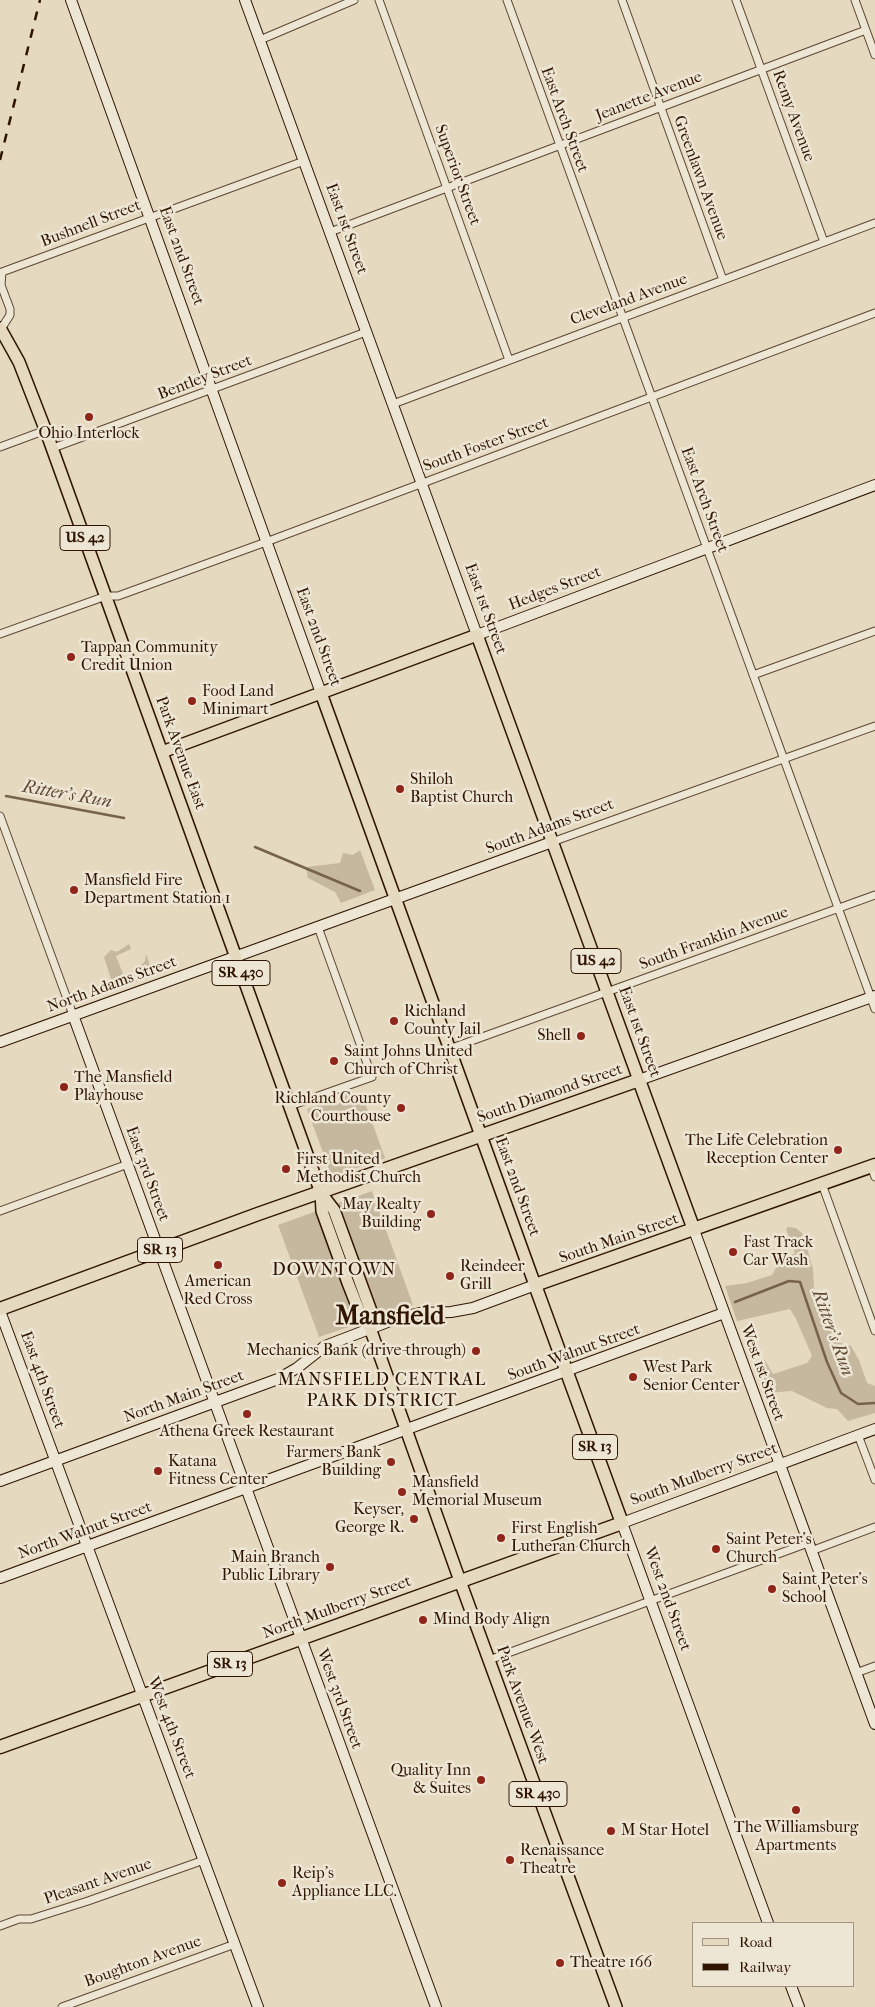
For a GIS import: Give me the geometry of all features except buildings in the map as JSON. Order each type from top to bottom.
[{"type":"highway","name":"South Diamond Street","points":[[321,1193],[639,1080]]},
{"type":"highway","name":"East 1st Street","points":[[639,1080],[694,1230]]},
{"type":"highway","name":"South Main Street","points":[[536,1285],[822,1184],[874,1169]]},
{"type":"highway","name":"SR 13","points":[[0,1310],[321,1193]]},
{"type":"highway","name":"West 2nd Street","points":[[536,1285],[622,1523]]},
{"type":"highway","name":"South Mulberry Street","points":[[460,1581],[622,1523]]},
{"type":"highway","name":"North Mulberry Street","points":[[0,1747],[460,1581]]},
{"type":"main road","name":"Park Avenue East","points":[[0,329],[19,362],[53,448],[321,1193],[322,1210],[360,1316],[370,1328]]},
{"type":"main road","name":"Hedges Street","points":[[162,752],[477,635]]},
{"type":"main road","name":"East 1st Street","points":[[477,635],[639,1080]]},
{"type":"main road","name":"East 2nd Street","points":[[320,693],[536,1285]]},
{"type":"main road","name":"Park Avenue West","points":[[370,1328],[405,1430],[616,2007]]},
{"type":"street","name":"East 2nd Street","points":[[71,0],[320,693]]},
{"type":"street","name":"East 1st Street","points":[[245,0],[477,635]]},
{"type":"street","points":[[260,40],[354,0]]},
{"type":"street","name":"Superior Street","points":[[379,0],[509,360]]},
{"type":"street","name":"East Arch Street","points":[[507,0],[838,909],[873,996],[875,1009]]},
{"type":"street","name":"Greenlawn Avenue","points":[[622,0],[723,280]]},
{"type":"street","name":"Remy Avenue","points":[[736,0],[824,242]]},
{"type":"street","points":[[854,0],[875,55]]},
{"type":"street","name":"Jeanette Avenue","points":[[330,232],[866,30]]},
{"type":"street","name":"Bushnell Street","points":[[0,329],[10,314],[1,285],[2,272],[304,160]]},
{"type":"street","name":"Cleveland Avenue","points":[[393,404],[875,223]]},
{"type":"street","name":"South Foster Street","points":[[0,634],[106,596],[118,596],[266,542],[875,313]]},
{"type":"street","name":"Bentley Street","points":[[53,448],[366,332]]},
{"type":"street","points":[[0,447],[46,430]]},
{"type":"street","name":"Hedges Street","points":[[477,635],[875,486]]},
{"type":"street","points":[[753,675],[875,630]]},
{"type":"street","name":"South Adams Street","points":[[235,956],[875,726]]},
{"type":"street","name":"East 3rd Street","points":[[0,816],[214,1402]]},
{"type":"street","name":"South Franklin Avenue","points":[[450,1049],[875,895]]},
{"type":"street","points":[[290,1106],[372,1077],[318,926]]},
{"type":"street","name":"North Adams Street","points":[[0,1042],[235,956]]},
{"type":"street","name":"South Diamond Street","points":[[639,1080],[873,996]]},
{"type":"street","points":[[0,1211],[128,1164]]},
{"type":"street","points":[[822,1184],[875,1331]]},
{"type":"street","name":"West 1st Street","points":[[694,1230],[875,1724]]},
{"type":"street","name":"South Main Street","points":[[370,1328],[410,1315],[473,1308],[536,1285]]},
{"type":"street","name":"East 4th Street","points":[[0,1310],[55,1460]]},
{"type":"street","name":"South Walnut Street","points":[[405,1430],[724,1313]]},
{"type":"street","name":"North Main Street","points":[[0,1481],[278,1379],[297,1368],[320,1348],[370,1328]]},
{"type":"street","name":"West 3rd Street","points":[[214,1402],[436,2007]]},
{"type":"street","name":"South Mulberry Street","points":[[622,1523],[875,1429]]},
{"type":"street","name":"North Walnut Street","points":[[0,1578],[405,1430]]},
{"type":"street","points":[[858,1435],[875,1480]]},
{"type":"street","name":"West 4th Street","points":[[55,1460],[258,2007]]},
{"type":"street","name":"West 2nd Street","points":[[622,1523],[768,1922]]},
{"type":"street","points":[[489,1660],[651,1601],[875,1527]]},
{"type":"street","points":[[856,1673],[875,1666]]},
{"type":"street","name":"Pleasant Avenue","points":[[0,1926],[19,1919],[31,1919],[88,1901],[204,1860]]},
{"type":"street","name":"Boughton Avenue","points":[[62,2007],[235,1944]]},
{"type":"street","points":[[791,1987],[799,2007]]},
{"type":"shaded area","points":[[360,850],[375,890],[341,903],[335,892],[308,878],[306,867],[340,863],[343,853],[353,855]]},
{"type":"shaded area","points":[[129,944],[131,949],[116,956],[125,979],[142,974],[140,966],[145,961],[146,954],[154,976],[114,989],[104,957],[111,950],[117,952]]},
{"type":"shaded area","points":[[347,1095],[352,1104],[364,1100],[385,1158],[332,1177],[307,1109]]},
{"type":"shaded area","points":[[372,1191],[413,1305],[319,1337],[278,1225]]},
{"type":"shaded area","points":[[788,1227],[796,1228],[803,1234],[813,1269],[814,1288],[837,1342],[851,1346],[859,1360],[867,1383],[875,1386],[875,1413],[848,1421],[837,1409],[827,1408],[792,1391],[765,1393],[754,1365],[764,1359],[773,1374],[807,1363],[812,1356],[790,1309],[737,1321],[725,1286],[747,1283],[772,1275],[779,1262],[795,1253],[786,1229]]},
{"type":"waterway","name":"Ritter's Run","points":[[6,796],[124,818]]},
{"type":"waterway","points":[[255,847],[360,891]]},
{"type":"waterway","name":"Ritter's Run","points":[[735,1302],[789,1281],[800,1282],[827,1362],[841,1393],[858,1404],[875,1403]]},
{"type":"railway","points":[[0,160],[40,0]]},
{"type":"place","name":"Ohio Interlock","points":[[89,417]]},
{"type":"place","name":"Tappan Community Credit Union","points":[[71,657]]},
{"type":"place","name":"Food Land Minimart","points":[[192,701]]},
{"type":"place","name":"Shiloh Baptist Church","points":[[400,789]]},
{"type":"place","name":"Mansfield Fire Department Station 1","points":[[74,890]]},
{"type":"place","name":"Richland County Jail","points":[[394,1021]]},
{"type":"place","name":"Shell","points":[[581,1036]]},
{"type":"place","name":"Saint Johns United Church of Christ","points":[[334,1061]]},
{"type":"place","name":"The Mansfield Playhouse","points":[[64,1087]]},
{"type":"place","name":"Richland County Courthouse","points":[[401,1108]]},
{"type":"place","name":"The Life Celebration Reception Center","points":[[838,1150]]},
{"type":"place","name":"First United Methodist Church","points":[[286,1169]]},
{"type":"place","name":"May Realty Building","points":[[431,1214]]},
{"type":"place","name":"Fast Track Car Wash","points":[[733,1252]]},
{"type":"place","name":"American Red Cross","points":[[218,1265]]},
{"type":"place","name":"Reindeer Grill","points":[[450,1276]]},
{"type":"place","name":"Mechanics Bank (drive-through)","points":[[476,1351]]},
{"type":"place","name":"West Park Senior Center","points":[[633,1377]]},
{"type":"place","name":"Athena Greek Restaurant","points":[[247,1414]]},
{"type":"place","name":"Farmers Bank Building","points":[[391,1462]]},
{"type":"place","name":"Katana Fitness Center","points":[[158,1471]]},
{"type":"place","name":"Mansfield Memorial Museum","points":[[402,1492]]},
{"type":"place","name":"Keyser, George R.","points":[[414,1519]]},
{"type":"place","name":"First English Lutheran Church","points":[[501,1538]]},
{"type":"place","name":"Saint Peter's Church","points":[[716,1549]]},
{"type":"place","name":"Main Branch Public Library","points":[[330,1567]]},
{"type":"place","name":"Saint Peter's School","points":[[772,1589]]},
{"type":"place","name":"Mind Body Align","points":[[423,1620]]},
{"type":"place","name":"Quality Inn & Suites","points":[[481,1780]]},
{"type":"place","name":"The Williamsburg Apartments","points":[[796,1810]]},
{"type":"place","name":"M Star Hotel","points":[[611,1831]]},
{"type":"place","name":"Renaissance Theatre","points":[[510,1860]]},
{"type":"place","name":"Reip's Appliance LLC.","points":[[282,1883]]},
{"type":"place","name":"Theatre 166","points":[[560,1963]]},
{"type":"district","name":"DOWNTOWN","points":[[334,1271]]},
{"type":"district","name":"Mansfield","points":[[390,1318]]},
{"type":"district","name":"MANSFIELD CENTRAL PARK DISTRICT","points":[[382,1391]]}]
